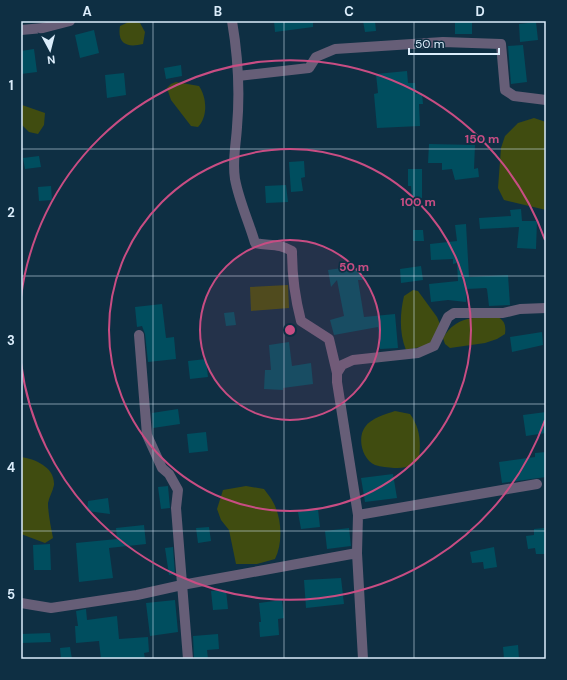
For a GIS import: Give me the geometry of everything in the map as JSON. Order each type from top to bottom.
[{"type":"street","points":[[21,30],[43,28],[70,21]]},
{"type":"street","points":[[232,21],[237,52],[238,76],[237,127],[234,150],[235,178],[242,206],[255,243],[268,246],[282,245],[292,251],[292,270],[297,306],[301,321],[329,339],[337,372],[358,516],[357,553],[363,659]]},
{"type":"street","points":[[238,76],[309,68],[316,57],[335,49],[443,42],[501,44],[505,90],[514,96],[546,100]]},
{"type":"street","points":[[337,372],[342,365],[353,360],[418,353],[434,346],[448,317],[454,313],[503,313],[520,309],[546,308]]},
{"type":"street","points":[[140,335],[147,435],[162,468],[169,474],[178,490],[176,508],[188,659]]},
{"type":"street","points":[[358,516],[537,484]]},
{"type":"street","points":[[21,603],[51,608],[137,595],[182,585],[357,553]]},
{"type":"shaded area","points":[[131,21],[140,23],[145,32],[143,44],[128,45],[122,41],[119,32],[120,26]]},
{"type":"shaded area","points":[[176,82],[199,86],[202,91],[205,101],[205,112],[204,118],[198,127],[191,126],[171,100],[167,88]]},
{"type":"shaded area","points":[[22,105],[45,113],[44,125],[38,134],[29,132],[21,124]]},
{"type":"shaded area","points":[[534,118],[546,122],[546,210],[504,200],[498,188],[501,148],[505,136],[518,123]]},
{"type":"shaded area","points":[[288,285],[289,308],[251,311],[250,287]]},
{"type":"shaded area","points":[[413,290],[418,291],[437,317],[440,324],[430,345],[406,350],[401,330],[402,309],[404,296]]},
{"type":"shaded area","points":[[498,317],[504,322],[505,334],[497,339],[485,343],[450,348],[445,344],[443,338],[454,325],[467,319]]},
{"type":"shaded area","points":[[395,411],[410,414],[416,424],[420,446],[419,459],[411,465],[402,468],[382,467],[375,465],[364,453],[361,437],[365,427],[371,421]]},
{"type":"shaded area","points":[[21,457],[43,465],[51,473],[53,479],[54,485],[48,503],[53,538],[45,543],[21,534]]},
{"type":"shaded area","points":[[246,486],[264,489],[276,508],[280,523],[279,546],[275,559],[257,564],[236,564],[229,530],[221,520],[217,509],[223,490]]},
{"type":"building","points":[[274,21],[313,21],[313,27],[275,32]]},
{"type":"building","points":[[363,21],[375,21],[376,31],[365,32]]},
{"type":"building","points":[[455,21],[472,21],[472,34],[455,34]]},
{"type":"building","points":[[536,22],[538,40],[520,42],[519,24]]},
{"type":"building","points":[[94,30],[99,53],[80,58],[75,35]]},
{"type":"building","points":[[523,45],[527,82],[511,84],[508,46]]},
{"type":"building","points":[[34,49],[37,72],[21,74],[21,51]]},
{"type":"building","points":[[181,65],[182,76],[166,79],[164,68]]},
{"type":"building","points":[[407,71],[408,83],[415,83],[416,94],[422,93],[423,104],[419,104],[420,126],[377,128],[374,94],[378,93],[376,74]]},
{"type":"building","points":[[124,73],[126,95],[107,98],[105,75]]},
{"type":"building","points":[[429,144],[475,145],[474,169],[478,168],[479,177],[455,180],[452,169],[442,170],[442,163],[428,163]]},
{"type":"building","points":[[39,156],[41,167],[25,169],[23,158]]},
{"type":"building","points":[[304,161],[305,177],[301,178],[303,191],[291,192],[289,162]]},
{"type":"building","points":[[408,169],[422,169],[422,198],[412,198],[411,186],[408,186]]},
{"type":"building","points":[[286,185],[288,202],[266,203],[265,186]]},
{"type":"building","points":[[51,186],[52,200],[39,201],[38,187]]},
{"type":"building","points":[[521,209],[522,221],[537,221],[536,249],[517,248],[519,227],[480,229],[479,218],[511,216],[510,210]]},
{"type":"building","points":[[466,224],[469,277],[508,275],[510,305],[489,306],[486,288],[467,289],[466,302],[448,300],[431,302],[429,284],[458,281],[457,263],[453,264],[453,259],[431,260],[430,244],[457,241],[455,225]]},
{"type":"building","points":[[413,230],[423,230],[424,241],[413,241]]},
{"type":"building","points":[[421,266],[423,280],[401,283],[400,269]]},
{"type":"building","points":[[349,267],[349,269],[361,267],[363,280],[358,280],[364,317],[395,314],[398,348],[380,349],[378,327],[334,335],[330,320],[344,316],[337,280],[331,287],[328,270]]},
{"type":"building","points":[[162,304],[166,338],[174,337],[176,359],[148,362],[145,334],[142,326],[137,327],[135,307]]},
{"type":"building","points":[[234,312],[236,325],[226,326],[224,313]]},
{"type":"building","points":[[542,332],[543,345],[512,352],[510,337]]},
{"type":"building","points":[[289,342],[292,366],[311,363],[313,384],[283,388],[283,390],[264,389],[265,370],[271,370],[269,345]]},
{"type":"building","points":[[206,359],[208,377],[190,379],[188,361]]},
{"type":"building","points":[[178,409],[180,424],[153,428],[152,413]]},
{"type":"building","points":[[546,412],[546,433],[526,436],[523,415]]},
{"type":"building","points":[[206,432],[208,451],[189,453],[187,434]]},
{"type":"building","points":[[546,452],[546,477],[502,483],[499,462],[535,457],[535,453]]},
{"type":"building","points":[[393,474],[397,498],[365,502],[361,478]]},
{"type":"building","points":[[168,486],[170,508],[161,509],[158,487]]},
{"type":"building","points":[[108,498],[110,514],[87,511],[88,501]]},
{"type":"building","points":[[318,509],[320,527],[301,529],[298,512]]},
{"type":"building","points":[[144,525],[146,544],[109,548],[113,578],[79,582],[76,543],[117,539],[116,528]]},
{"type":"building","points":[[209,527],[211,541],[198,543],[196,528]]},
{"type":"building","points":[[349,528],[351,546],[327,549],[325,531]]},
{"type":"building","points":[[544,528],[546,554],[536,554],[535,548],[528,549],[526,536],[534,535],[534,529]]},
{"type":"building","points":[[50,544],[51,570],[34,570],[33,545]]},
{"type":"building","points":[[173,547],[175,574],[169,575],[165,548]]},
{"type":"building","points":[[494,547],[497,567],[484,569],[483,562],[472,563],[470,552]]},
{"type":"building","points":[[341,578],[344,604],[306,608],[304,580]]},
{"type":"building","points":[[226,590],[228,609],[213,610],[211,591]]},
{"type":"building","points":[[175,600],[178,632],[150,636],[146,603]]},
{"type":"building","points":[[282,600],[284,618],[278,619],[279,635],[260,637],[259,622],[261,622],[259,603]]},
{"type":"building","points":[[86,609],[87,620],[117,616],[119,639],[148,637],[149,652],[144,653],[145,659],[101,659],[99,641],[76,643],[75,626],[78,626],[76,611]]},
{"type":"building","points":[[50,633],[51,642],[21,643],[21,634]]},
{"type":"building","points":[[218,634],[219,649],[207,650],[208,659],[194,659],[193,636]]},
{"type":"building","points":[[518,645],[519,659],[504,659],[503,647]]},
{"type":"building","points":[[70,647],[72,659],[61,659],[60,648]]}]
